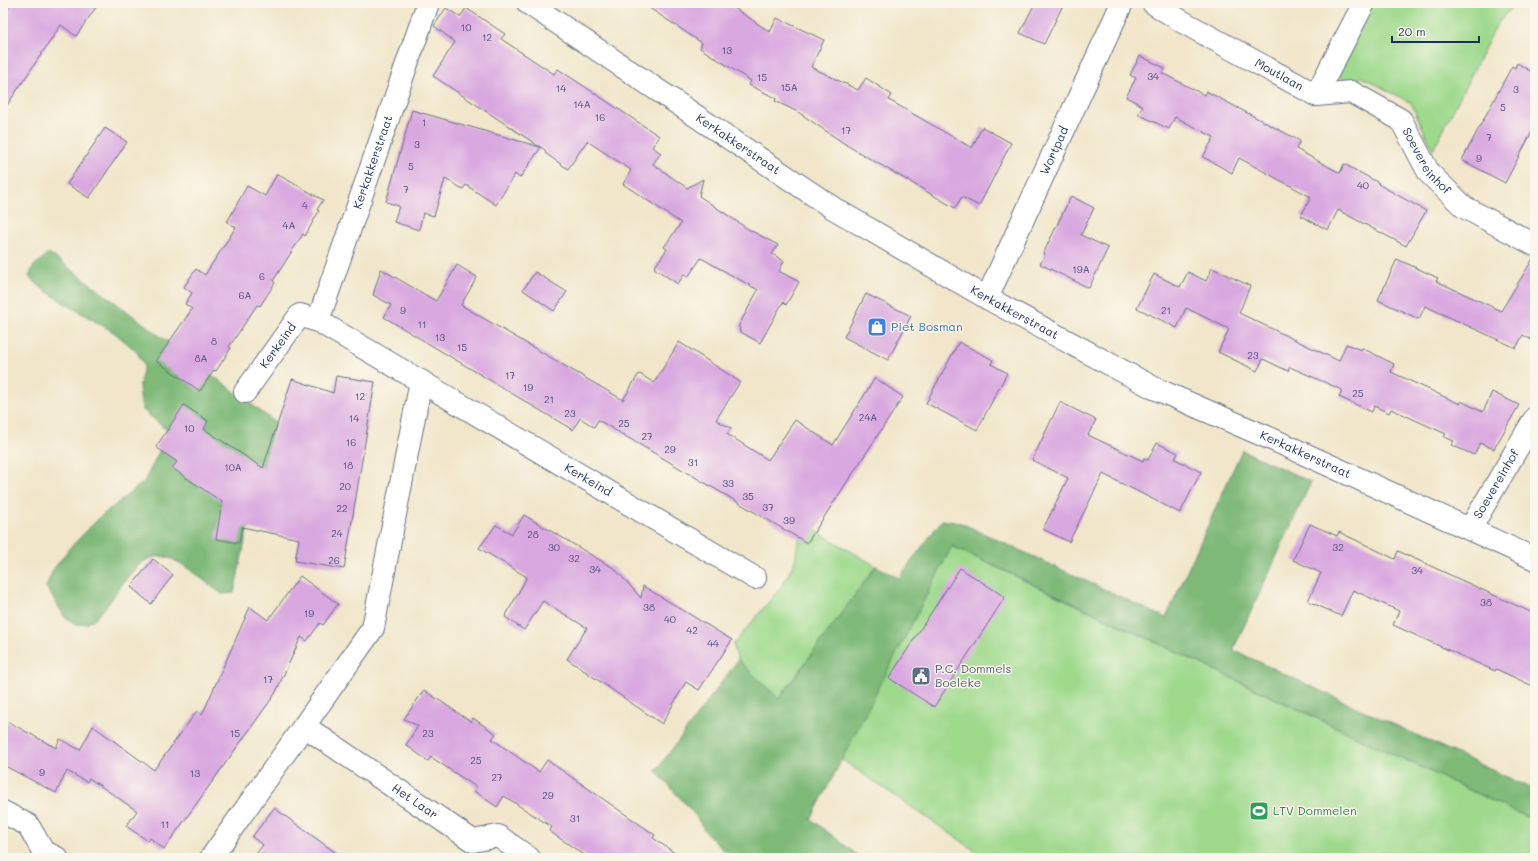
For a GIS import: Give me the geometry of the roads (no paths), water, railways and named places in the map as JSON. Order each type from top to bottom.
[{"type":"street","name":"Kerkakkerstraat","points":[[318,321],[428,3]]},
{"type":"street","name":"Kerkakkerstraat","points":[[528,3],[833,208],[987,298],[1154,388],[1535,559]]},
{"type":"street","name":"Wortpad","points":[[987,298],[1122,3]]},
{"type":"street","name":"Moutlaan","points":[[1152,3],[1181,21],[1316,95],[1364,3]]},
{"type":"street","name":"Soevereinhof","points":[[1316,95],[1351,92],[1401,120],[1429,173],[1464,207],[1535,245]]},
{"type":"street","name":"Kerkeind","points":[[245,392],[300,315],[318,321],[755,578]]},
{"type":"street","points":[[211,858],[373,628],[421,382]]},
{"type":"street","name":"Soevereinhof","points":[[1470,529],[1535,418]]},
{"type":"street","name":"Het Laar","points":[[304,726],[473,841],[498,836],[529,858]]},
{"type":"street","points":[[3,812],[28,826],[47,856]]},
{"type":"place","name":"Piet Bosman","points":[[877,327]]},
{"type":"place","name":"P.C. Dommels Boeleke","points":[[921,676]]},
{"type":"place","name":"LTV Dommelen","points":[[1259,811]]}]
